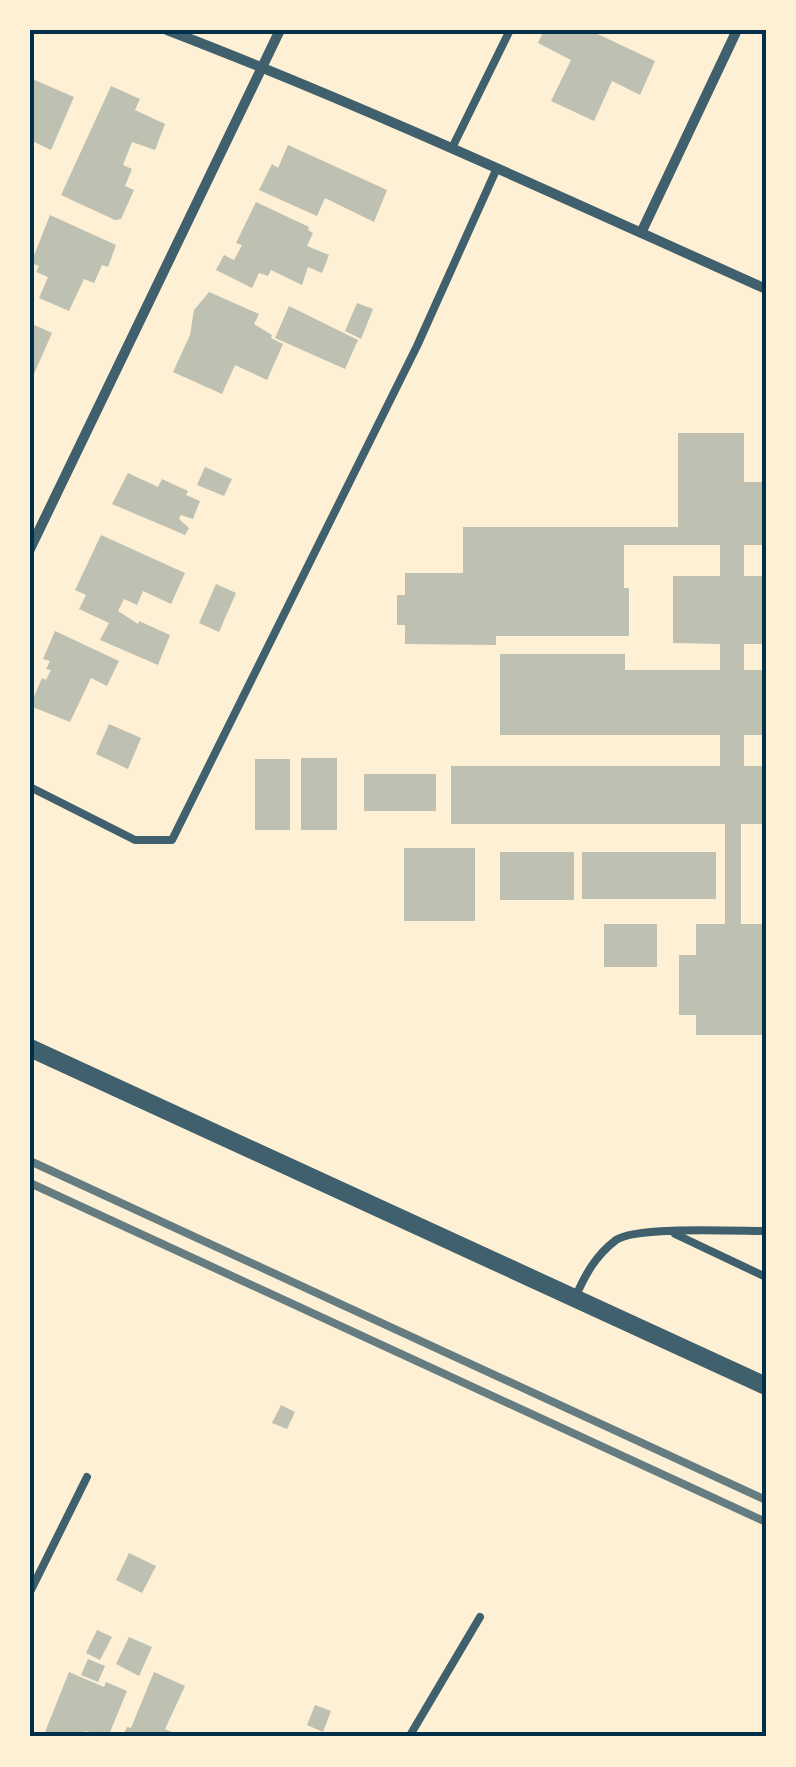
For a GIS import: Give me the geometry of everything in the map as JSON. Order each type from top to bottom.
[{"type":"street","points":[[167,30],[452,148],[766,289]]},
{"type":"street","points":[[30,549],[280,30]]},
{"type":"street","points":[[641,233],[737,30]]},
{"type":"street","points":[[30,1048],[766,1386]]},
{"type":"lane","points":[[452,148],[510,30]]},
{"type":"lane","points":[[30,786],[136,840],[172,840],[417,346],[497,168]]},
{"type":"lane","points":[[670,1231],[766,1276]]},
{"type":"lane","points":[[575,1298],[590,1265],[619,1237],[670,1231],[766,1231]]},
{"type":"lane","points":[[30,1592],[87,1477]]},
{"type":"lane","points":[[408,1737],[480,1617]]},
{"type":"building","points":[[544,30],[589,30],[655,61],[640,95],[612,81],[594,121],[551,101],[571,60],[538,43]]},
{"type":"building","points":[[30,78],[74,97],[51,150],[30,140]]},
{"type":"building","points":[[111,86],[140,99],[135,110],[165,124],[155,150],[132,142],[123,165],[132,169],[125,186],[134,190],[121,219],[115,220],[61,195]]},
{"type":"building","points":[[288,145],[387,190],[374,222],[325,198],[317,216],[259,190],[272,164],[278,168]]},
{"type":"building","points":[[256,202],[309,227],[313,233],[307,246],[329,255],[322,273],[308,267],[302,285],[271,270],[268,276],[259,273],[252,288],[216,270],[224,255],[234,260],[242,245],[236,243]]},
{"type":"building","points":[[50,215],[116,245],[108,267],[102,265],[94,283],[84,279],[69,311],[39,298],[48,277],[36,272],[39,266],[31,263]]},
{"type":"building","points":[[209,292],[259,314],[254,324],[283,344],[267,380],[235,365],[222,394],[173,372],[190,335],[194,310]]},
{"type":"building","points":[[357,303],[373,309],[361,339],[345,331]]},
{"type":"building","points":[[289,306],[358,340],[345,369],[275,338]]},
{"type":"building","points":[[30,323],[52,333],[30,383]]},
{"type":"building","points":[[678,433],[744,433],[744,482],[766,482],[766,545],[744,545],[744,576],[766,576],[766,644],[744,644],[744,670],[766,670],[766,735],[744,735],[744,766],[766,766],[766,824],[741,824],[741,924],[766,924],[766,1035],[696,1035],[696,1015],[679,1015],[679,955],[696,955],[696,924],[725,924],[725,824],[451,824],[451,766],[720,766],[720,735],[500,735],[500,654],[625,654],[625,670],[720,670],[720,644],[673,643],[673,576],[720,576],[720,545],[624,545],[629,636],[496,636],[496,645],[405,644],[405,625],[397,625],[397,595],[405,595],[405,573],[463,573],[463,527],[678,527]]},
{"type":"building","points":[[205,467],[232,479],[224,496],[197,485]]},
{"type":"building","points":[[128,473],[158,487],[162,479],[200,501],[193,519],[181,515],[179,519],[189,528],[185,535],[112,504]]},
{"type":"building","points":[[101,535],[185,573],[171,604],[143,591],[137,605],[124,599],[118,611],[138,624],[139,621],[170,635],[158,665],[100,640],[109,623],[79,609],[86,595],[75,590]]},
{"type":"building","points":[[216,584],[236,593],[219,632],[199,623]]},
{"type":"building","points":[[55,631],[119,661],[107,686],[91,678],[70,722],[30,706],[42,678],[46,680],[51,670],[46,669],[50,661],[43,659]]},
{"type":"building","points":[[109,724],[141,738],[128,769],[96,754]]},
{"type":"building","points":[[301,758],[337,758],[337,830],[301,830]]},
{"type":"building","points":[[255,759],[290,759],[290,830],[255,830]]},
{"type":"building","points":[[364,774],[436,774],[436,811],[364,811]]},
{"type":"building","points":[[404,848],[475,848],[475,921],[404,921]]},
{"type":"building","points":[[500,852],[574,852],[574,900],[500,900]]},
{"type":"building","points":[[582,852],[716,852],[716,899],[582,899]]},
{"type":"building","points":[[604,924],[657,924],[657,967],[604,967]]},
{"type":"building","points":[[281,1405],[295,1412],[287,1429],[272,1423]]},
{"type":"building","points":[[129,1553],[156,1566],[142,1593],[116,1580]]},
{"type":"building","points":[[97,1630],[112,1637],[100,1660],[86,1653]]},
{"type":"building","points":[[129,1637],[152,1647],[139,1676],[116,1664]]},
{"type":"building","points":[[88,1659],[105,1666],[98,1682],[81,1675]]},
{"type":"building","points":[[69,1672],[104,1687],[106,1682],[127,1691],[108,1737],[85,1731],[83,1737],[43,1737]]},
{"type":"building","points":[[154,1672],[185,1686],[165,1729],[183,1737],[122,1737],[127,1727],[131,1728]]},
{"type":"building","points":[[315,1705],[331,1711],[323,1732],[307,1725]]},
{"type":"railway","points":[[30,1161],[766,1500]]},
{"type":"railway","points":[[30,1183],[766,1522]]}]
